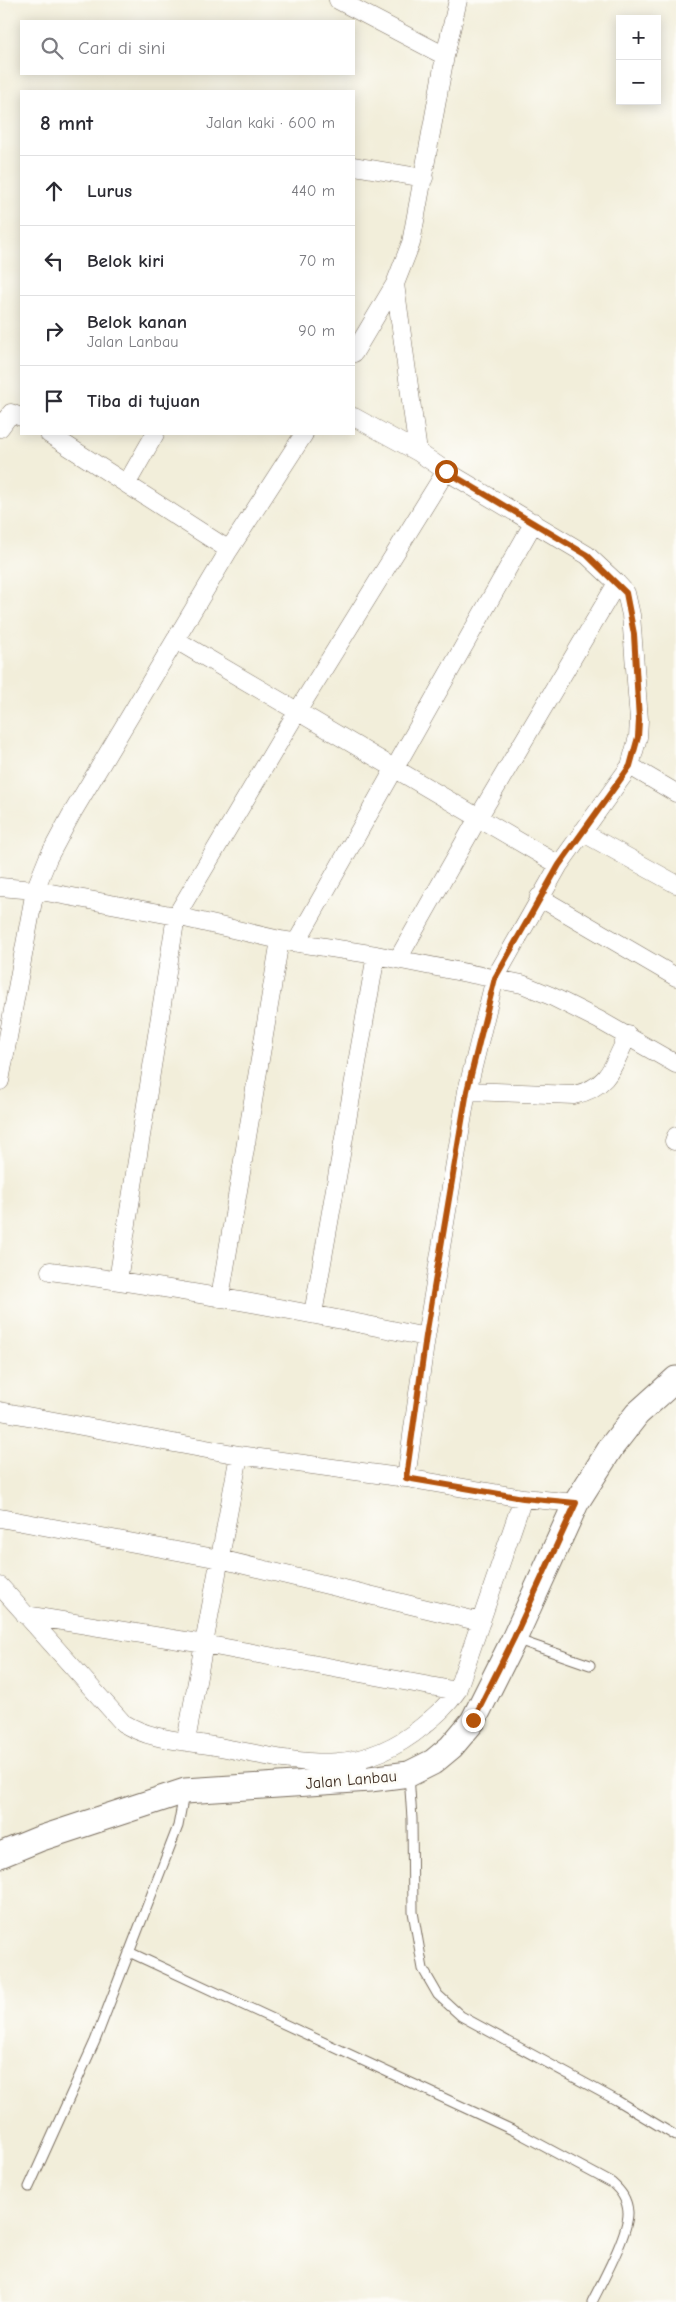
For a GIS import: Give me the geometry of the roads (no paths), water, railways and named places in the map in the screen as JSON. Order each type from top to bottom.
[{"type":"street","points":[[338,0],[446,56]]},
{"type":"street","points":[[355,351],[395,284],[411,243],[458,0]]},
{"type":"street","points":[[355,166],[424,178]]},
{"type":"street","points":[[395,284],[418,452]]},
{"type":"street","points":[[0,428],[11,413],[20,417]]},
{"type":"street","points":[[355,418],[418,452],[446,471],[587,555],[626,593],[636,650],[639,720],[638,737],[630,766],[559,865],[495,978],[467,1091],[426,1336],[406,1478]]},
{"type":"street","points":[[50,435],[127,482],[229,550]]},
{"type":"street","points":[[127,482],[154,435]]},
{"type":"street","points":[[0,1081],[36,890],[61,834],[229,550],[303,435]]},
{"type":"street","points":[[118,1280],[176,916],[297,712],[446,471]]},
{"type":"street","points":[[220,1298],[288,941],[396,768],[534,522]]},
{"type":"street","points":[[398,959],[478,818],[617,583]]},
{"type":"street","points":[[176,640],[559,865]]},
{"type":"street","points":[[630,766],[676,793]]},
{"type":"street","points":[[582,832],[676,884]]},
{"type":"street","points":[[0,887],[36,890],[176,916],[288,941],[398,959],[522,984],[551,996],[628,1035],[676,1064]]},
{"type":"street","points":[[540,897],[676,977]]},
{"type":"street","points":[[313,1314],[376,955]]},
{"type":"street","points":[[467,1091],[574,1095],[588,1092],[598,1087],[610,1072],[628,1035]]},
{"type":"street","points":[[50,1271],[118,1280],[426,1336]]},
{"type":"street","name":"Jalan Lanbau","points":[[0,1855],[39,1839],[185,1791],[338,1783],[409,1774],[433,1762],[451,1747],[473,1720],[514,1638],[576,1503],[612,1446],[637,1414],[676,1380]]},
{"type":"street","points":[[0,1411],[239,1455],[406,1478],[523,1498],[576,1503]]},
{"type":"street","points":[[186,1741],[239,1455]]},
{"type":"street","points":[[0,1586],[123,1723],[139,1733],[158,1738],[319,1763],[344,1763],[362,1760],[406,1740],[450,1702],[457,1691],[523,1498]]},
{"type":"street","points":[[0,1518],[220,1559],[481,1622]]},
{"type":"street","points":[[25,1616],[204,1644],[457,1691]]},
{"type":"lane","points":[[514,1638],[590,1665]]},
{"type":"lane","points":[[409,1774],[412,1819],[413,1912],[423,1968],[438,1995],[461,2016],[616,2100],[676,2136]]},
{"type":"lane","points":[[29,2187],[95,2041],[178,1826],[185,1791]]},
{"type":"lane","points":[[129,1952],[519,2133],[612,2183],[622,2192],[627,2203],[628,2221],[592,2302]]}]
